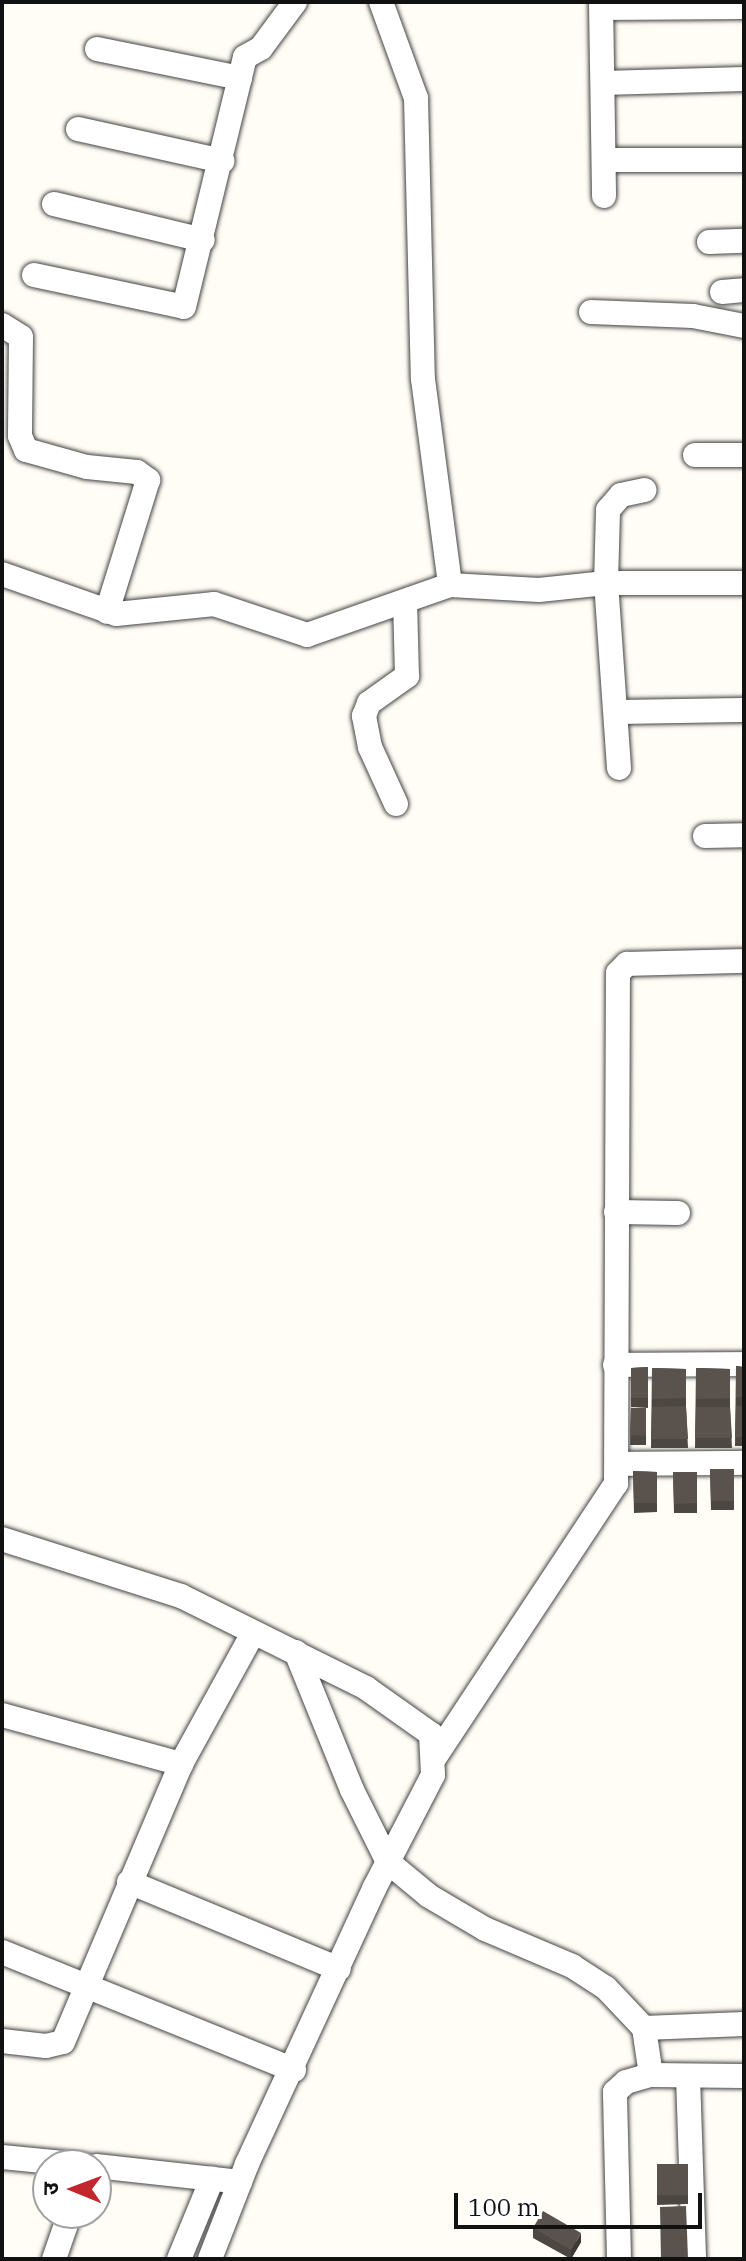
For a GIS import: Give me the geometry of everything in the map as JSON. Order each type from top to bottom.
[{"type":"street","points":[[34,275],[184,307],[203,240],[245,57],[261,48],[295,2]]},
{"type":"street","points":[[381,2],[416,98],[423,379],[450,585]]},
{"type":"street","points":[[604,196],[602,5],[744,7]]},
{"type":"street","points":[[97,49],[240,78]]},
{"type":"street","points":[[603,83],[744,79]]},
{"type":"street","points":[[78,129],[222,161]]},
{"type":"street","points":[[604,160],[744,160]]},
{"type":"street","points":[[54,204],[203,240]]},
{"type":"street","points":[[709,242],[744,241]]},
{"type":"street","points":[[591,312],[693,316],[744,326]]},
{"type":"street","points":[[2,325],[21,337],[20,436],[14,449],[87,467],[137,472],[148,480],[107,612]]},
{"type":"street","points":[[695,455],[744,455]]},
{"type":"street","points":[[619,768],[606,583],[611,501],[644,490]]},
{"type":"street","points":[[2,574],[107,612],[214,604],[307,635],[450,585],[539,590],[606,583],[744,583]]},
{"type":"street","points":[[396,804],[370,747],[364,716],[369,703],[407,676],[405,602]]},
{"type":"street","points":[[616,712],[744,710]]},
{"type":"street","points":[[705,836],[744,835]]},
{"type":"street","points":[[435,1757],[512,1635],[612,1494],[618,1464],[615,1365],[618,973],[627,964],[744,961]]},
{"type":"street","points":[[616,1212],[678,1213]]},
{"type":"street","points":[[615,1365],[744,1364]]},
{"type":"street","points":[[618,1464],[744,1463]]},
{"type":"street","points":[[2,1539],[181,1596],[366,1688],[431,1734],[435,1757],[433,1775],[388,1862],[240,2182],[210,2259]]},
{"type":"street","points":[[2,2041],[58,2045],[89,1989],[129,1882],[181,1764],[253,1633]]},
{"type":"street","points":[[296,1652],[352,1790],[388,1862],[429,1896],[485,1929],[583,1973],[606,1988],[644,2028],[651,2075]]},
{"type":"street","points":[[2,1715],[181,1764]]},
{"type":"street","points":[[129,1882],[339,1969]]},
{"type":"street","points":[[2,1952],[294,2070]]},
{"type":"street","points":[[644,2028],[744,2024]]},
{"type":"street","points":[[619,2259],[615,2092],[626,2082],[651,2075],[744,2076]]},
{"type":"street","points":[[688,2076],[694,2259]]},
{"type":"street","points":[[2,2157],[32,2160]]},
{"type":"street","points":[[112,2168],[240,2182]]},
{"type":"street","points":[[179,2259],[212,2179]]},
{"type":"street","points":[[54,2259],[64,2229]]},
{"type":"building","points":[[736,1366],[744,1367],[744,1397],[736,1397]]},
{"type":"building","points":[[648,1367],[648,1398],[631,1398],[631,1368]]},
{"type":"building","points":[[652,1368],[686,1369],[686,1398],[652,1399]]},
{"type":"building","points":[[696,1368],[730,1369],[730,1398],[696,1399]]},
{"type":"building","points":[[686,1406],[688,1439],[651,1439],[652,1407]]},
{"type":"building","points":[[736,1406],[744,1406],[744,1437],[735,1437]]},
{"type":"building","points":[[696,1407],[730,1407],[732,1438],[695,1438]]},
{"type":"building","points":[[631,1408],[646,1408],[646,1436],[630,1435]]},
{"type":"building","points":[[710,1469],[734,1469],[734,1501],[711,1501]]},
{"type":"building","points":[[633,1471],[657,1472],[657,1503],[634,1503]]},
{"type":"building","points":[[673,1472],[697,1472],[697,1503],[674,1504]]},
{"type":"building","points":[[657,2164],[688,2164],[688,2195],[657,2195]]},
{"type":"building","points":[[686,2206],[688,2259],[661,2259],[660,2207]]},
{"type":"building","points":[[543,2211],[581,2233],[571,2250],[533,2228]]}]
